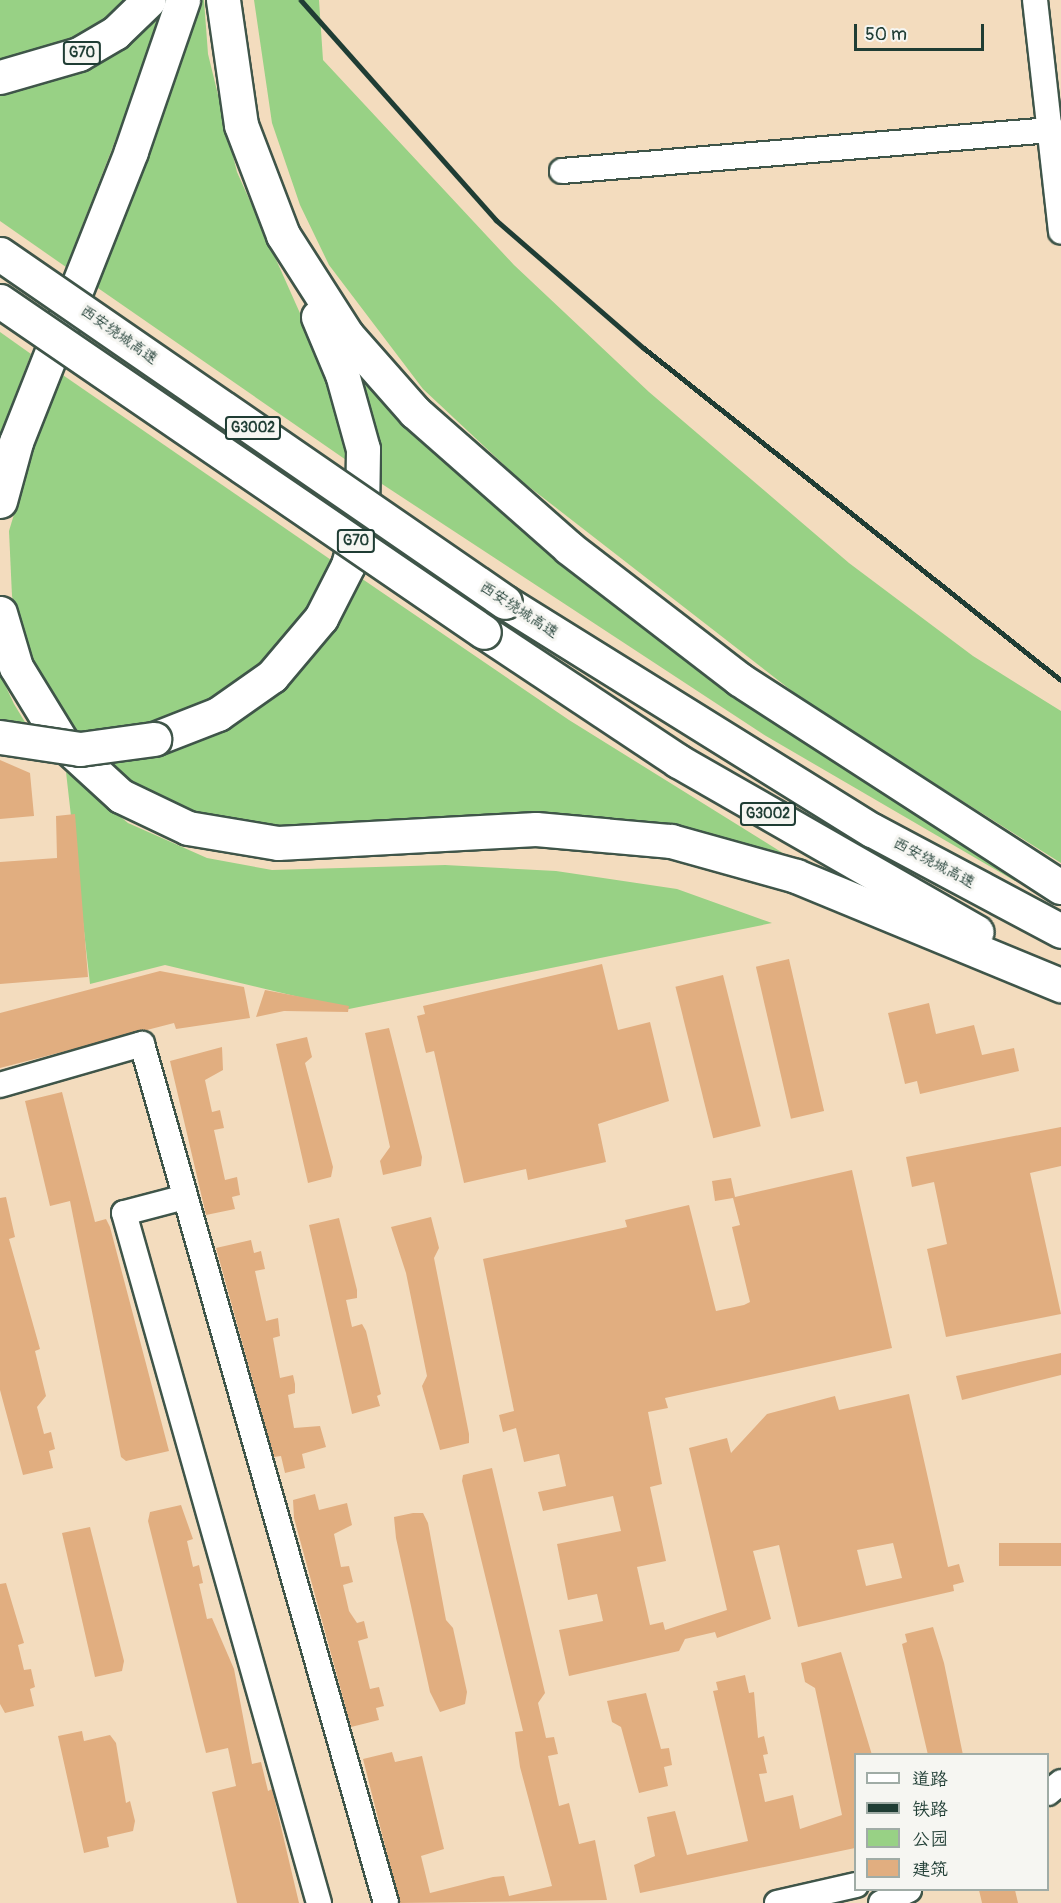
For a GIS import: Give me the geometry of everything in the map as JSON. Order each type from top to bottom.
[{"type":"highway","name":"G70","points":[[0,77],[79,54],[115,33],[149,0]]},
{"type":"highway","points":[[0,501],[16,442],[131,151],[183,0]]},
{"type":"highway","name":"G70","points":[[0,737],[70,749],[154,739],[225,710],[285,665],[333,599],[359,532],[364,471],[359,428],[294,256],[241,125],[223,0]]},
{"type":"highway","name":"西安绕城高速","points":[[0,254],[505,602],[872,830],[1061,932]]},
{"type":"highway","points":[[294,256],[347,335],[414,412],[568,548],[841,750],[1061,887]]},
{"type":"highway","name":"G3002","points":[[0,301],[484,632],[678,761],[1061,979]]},
{"type":"highway","points":[[0,613],[16,667],[62,742],[121,796],[188,828],[278,843],[536,830],[681,843],[805,880],[1061,985]]},
{"type":"street","points":[[1035,0],[1053,129],[1061,232]]},
{"type":"street","points":[[562,171],[1053,129]]},
{"type":"street","points":[[0,1085],[142,1044],[386,1903]]},
{"type":"street","points":[[185,1197],[123,1213],[319,1903]]},
{"type":"street","points":[[1049,1791],[1061,1782]]},
{"type":"street","points":[[777,1903],[854,1885]]},
{"type":"street","points":[[881,1903],[907,1891]]},
{"type":"green space","points":[[0,0],[133,0],[102,28],[0,65]]},
{"type":"green space","points":[[196,0],[204,0],[208,54],[237,172],[328,376],[349,462],[95,286]]},
{"type":"green space","points":[[254,0],[319,0],[323,60],[514,265],[649,392],[849,563],[973,656],[1061,711],[1061,863],[810,705],[519,479],[423,389],[329,265],[300,205],[272,123]]},
{"type":"green space","points":[[162,4],[165,13],[66,267],[0,221],[0,88]]},
{"type":"green space","points":[[0,332],[31,354],[0,435]]},
{"type":"green space","points":[[57,371],[334,562],[298,637],[189,719],[78,740],[28,659],[12,596],[9,531]]},
{"type":"green space","points":[[364,376],[1020,875],[1015,881],[766,736],[382,484],[375,426],[359,377]]},
{"type":"green space","points":[[355,574],[569,720],[786,855],[779,861],[219,823],[148,794],[100,761],[204,735]]},
{"type":"green space","points":[[0,674],[14,704],[34,737],[0,728]]},
{"type":"green space","points":[[66,772],[128,823],[207,858],[272,870],[445,865],[556,871],[677,889],[772,923],[349,1009],[165,965],[90,984]]},
{"type":"building","points":[[0,760],[30,773],[34,816],[0,819]]},
{"type":"building","points":[[75,814],[88,977],[0,984],[0,862],[57,858],[56,816]]},
{"type":"building","points":[[789,959],[824,1111],[791,1119],[756,967]]},
{"type":"building","points":[[602,964],[618,1030],[650,1022],[669,1101],[598,1124],[606,1162],[528,1180],[526,1169],[464,1183],[434,1051],[426,1053],[417,1016],[425,1014],[423,1006]]},
{"type":"building","points":[[160,971],[244,987],[250,1018],[176,1029],[174,1023],[0,1068],[0,1013]]},
{"type":"building","points":[[723,975],[761,1126],[713,1138],[675,987]]},
{"type":"building","points":[[265,990],[349,1006],[348,1012],[284,1011],[256,1017]]},
{"type":"building","points":[[929,1003],[936,1034],[974,1025],[982,1055],[1014,1048],[1019,1071],[920,1094],[917,1081],[905,1084],[888,1013]]},
{"type":"building","points":[[389,1028],[422,1157],[421,1166],[383,1175],[380,1161],[390,1147],[365,1033]]},
{"type":"building","points":[[307,1037],[312,1057],[305,1063],[333,1167],[331,1177],[308,1183],[276,1044]]},
{"type":"building","points":[[222,1047],[223,1070],[205,1080],[212,1112],[220,1110],[224,1128],[214,1130],[225,1180],[237,1177],[240,1195],[232,1197],[235,1209],[206,1215],[170,1061]]},
{"type":"building","points":[[62,1092],[95,1222],[106,1219],[110,1227],[169,1451],[126,1461],[121,1457],[70,1201],[50,1206],[25,1101]]},
{"type":"building","points":[[1061,1127],[1061,1166],[1030,1173],[1061,1314],[946,1337],[927,1249],[947,1244],[934,1182],[912,1187],[906,1157]]},
{"type":"building","points":[[852,1170],[892,1348],[665,1398],[668,1408],[648,1412],[662,1484],[650,1487],[666,1561],[637,1567],[650,1625],[663,1622],[665,1630],[727,1610],[689,1448],[727,1438],[731,1453],[767,1414],[835,1396],[839,1410],[909,1394],[948,1567],[959,1564],[964,1582],[953,1585],[954,1591],[798,1627],[779,1545],[753,1551],[771,1619],[717,1638],[715,1632],[685,1639],[679,1651],[569,1676],[559,1630],[603,1621],[597,1594],[568,1600],[557,1544],[621,1531],[613,1496],[543,1511],[538,1492],[566,1486],[559,1454],[524,1462],[516,1428],[503,1432],[499,1415],[514,1411],[483,1259],[627,1227],[625,1220],[689,1205],[716,1311],[744,1305],[750,1302],[732,1227],[740,1225],[733,1198],[715,1201],[712,1181],[731,1178],[735,1197]],"holes":[[[893,1543],[902,1578],[866,1586],[857,1550]]]},
{"type":"building","points":[[6,1197],[15,1237],[9,1239],[40,1349],[35,1351],[46,1396],[37,1407],[44,1434],[51,1432],[55,1449],[49,1451],[53,1468],[23,1475],[0,1390],[0,1198]]},
{"type":"building","points":[[431,1217],[439,1248],[434,1258],[469,1434],[469,1443],[440,1450],[422,1386],[427,1376],[406,1273],[391,1227]]},
{"type":"building","points":[[339,1218],[357,1290],[357,1298],[346,1300],[352,1327],[362,1324],[366,1331],[381,1394],[377,1396],[380,1406],[352,1414],[309,1225]]},
{"type":"building","points":[[251,1240],[254,1253],[261,1251],[265,1269],[255,1271],[266,1321],[278,1318],[280,1336],[273,1338],[280,1378],[293,1375],[295,1393],[288,1395],[294,1428],[320,1426],[326,1447],[302,1454],[305,1468],[285,1473],[281,1456],[274,1457],[216,1248]]},
{"type":"building","points":[[1061,1353],[1061,1375],[962,1400],[956,1376]]},
{"type":"building","points":[[492,1468],[545,1693],[538,1703],[546,1738],[554,1737],[558,1754],[548,1756],[559,1806],[569,1803],[579,1844],[595,1840],[607,1900],[400,1903],[363,1759],[392,1752],[395,1762],[422,1756],[444,1849],[421,1856],[430,1893],[504,1876],[509,1896],[552,1886],[520,1767],[515,1732],[523,1731],[462,1481],[463,1475]]},
{"type":"building","points":[[315,1494],[319,1510],[347,1503],[352,1525],[334,1534],[341,1567],[349,1566],[353,1582],[343,1585],[349,1611],[357,1623],[364,1621],[368,1638],[358,1641],[370,1689],[379,1687],[384,1706],[376,1708],[379,1720],[351,1727],[294,1518],[293,1500]]},
{"type":"building","points":[[181,1505],[193,1539],[187,1541],[193,1567],[199,1565],[203,1583],[199,1584],[207,1619],[212,1618],[234,1669],[252,1764],[261,1762],[268,1791],[272,1789],[299,1903],[237,1903],[212,1792],[236,1786],[228,1748],[206,1753],[148,1521],[150,1512]]},
{"type":"building","points":[[423,1513],[428,1523],[446,1620],[453,1628],[467,1692],[465,1704],[440,1712],[430,1692],[396,1538],[394,1517]]},
{"type":"building","points":[[90,1527],[124,1661],[122,1671],[95,1677],[62,1533]]},
{"type":"building","points":[[999,1543],[1061,1543],[1061,1566],[999,1566]]},
{"type":"building","points":[[6,1583],[24,1643],[18,1645],[24,1670],[31,1669],[35,1687],[30,1689],[34,1706],[5,1713],[0,1704],[0,1584]]},
{"type":"building","points":[[933,1627],[944,1663],[963,1753],[928,1753],[902,1644],[907,1642],[905,1634]]},
{"type":"building","points":[[841,1652],[871,1753],[854,1753],[854,1848],[640,1893],[634,1865],[655,1856],[647,1817],[675,1811],[687,1855],[748,1841],[713,1691],[718,1690],[716,1682],[745,1675],[749,1693],[754,1692],[758,1738],[764,1736],[768,1754],[763,1755],[767,1773],[759,1774],[765,1802],[793,1795],[800,1829],[842,1815],[815,1688],[805,1682],[801,1663]]},
{"type":"building","points":[[646,1693],[661,1749],[669,1748],[672,1765],[664,1767],[668,1786],[639,1793],[621,1727],[612,1722],[607,1701]]},
{"type":"building","points":[[82,1731],[84,1741],[110,1735],[116,1743],[126,1803],[130,1801],[135,1821],[133,1831],[107,1837],[109,1847],[84,1853],[58,1736]]},
{"type":"building","points":[[979,1891],[1015,1891],[1018,1903],[982,1903]]},
{"type":"railway","points":[[301,0],[496,220],[644,348],[1061,680]]}]
